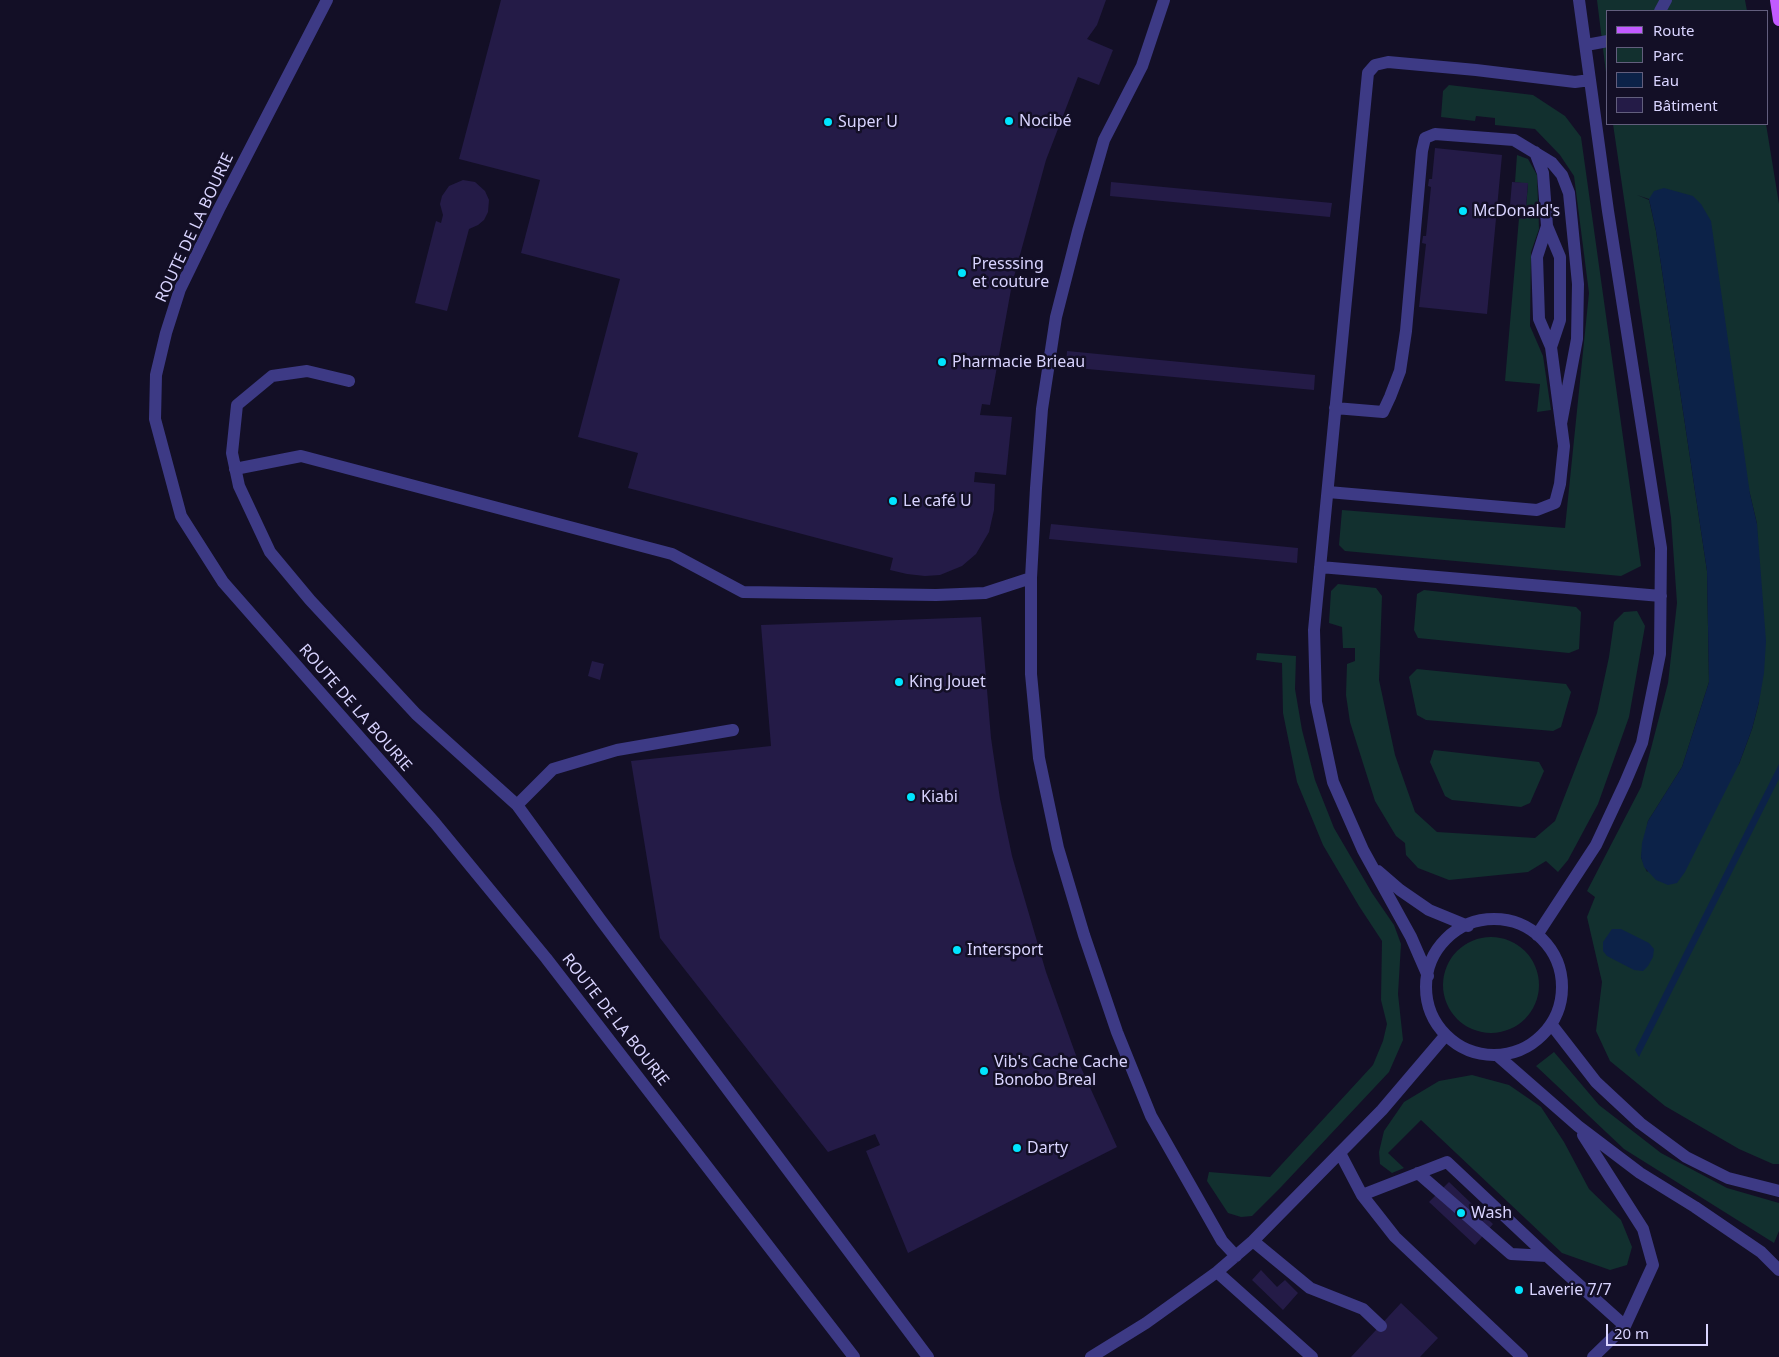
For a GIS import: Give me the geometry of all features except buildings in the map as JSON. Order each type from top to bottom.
[{"type":"main road","points":[[1776,0],[1779,20]]},
{"type":"street","name":"ROUTE DE LA BOURIE","points":[[327,0],[180,289],[166,333],[156,375],[155,419],[181,516],[223,582],[435,823],[546,958],[854,1357]]},
{"type":"street","points":[[1164,0],[1142,66],[1104,140],[1078,230],[1056,317],[1042,409],[1031,578],[1031,674],[1039,758],[1058,848],[1116,1032],[1151,1116],[1222,1241],[1236,1256]]},
{"type":"street","points":[[1537,935],[1596,845],[1642,743],[1660,654],[1661,596],[1659,539],[1608,211],[1579,0]]},
{"type":"street","points":[[1586,45],[1606,41]]},
{"type":"street","points":[[1428,976],[1411,937],[1363,850],[1333,782],[1316,702],[1314,630],[1368,73],[1375,65],[1388,62],[1575,82],[1590,80]]},
{"type":"street","points":[[1335,408],[1383,412],[1400,371],[1406,331],[1422,151],[1425,138],[1435,134],[1514,140],[1552,163],[1562,175],[1569,193],[1578,284],[1577,339],[1561,424]]},
{"type":"street","points":[[1536,152],[1543,173],[1547,226],[1560,257],[1560,320],[1551,347]]},
{"type":"street","points":[[1328,492],[1537,510],[1555,504],[1560,484],[1564,446],[1551,347],[1539,319],[1537,257],[1547,226]]},
{"type":"street","points":[[348,381],[307,371],[272,376],[237,405],[232,453],[239,486],[270,552],[310,600],[416,714],[517,805],[600,919],[928,1357]]},
{"type":"street","points":[[236,469],[301,456],[672,554],[743,592],[966,594],[985,593],[1031,578]]},
{"type":"street","points":[[1320,567],[1661,596]]},
{"type":"street","points":[[517,805],[553,769],[617,750],[733,730]]},
{"type":"street","points":[[1371,864],[1400,890],[1429,910],[1468,926]]},
{"type":"street","points":[[1498,919],[1518,923],[1537,935],[1548,946],[1561,975],[1562,999],[1552,1024],[1535,1042],[1513,1053],[1498,1056],[1479,1054],[1465,1049],[1445,1036],[1430,1013],[1426,990],[1432,959],[1445,940],[1456,931],[1475,922],[1498,919]]},
{"type":"street","points":[[1552,1024],[1596,1082],[1640,1123],[1686,1157],[1728,1178],[1779,1191]]},
{"type":"street","points":[[1091,1357],[1146,1323],[1217,1272],[1254,1241],[1382,1110],[1445,1036]]},
{"type":"street","points":[[1498,1056],[1578,1126],[1640,1173],[1695,1207],[1761,1252],[1779,1270]]},
{"type":"street","points":[[1578,1126],[1643,1229],[1653,1265],[1625,1326],[1594,1357]]},
{"type":"street","points":[[1340,1153],[1362,1195],[1395,1237],[1522,1357]]},
{"type":"street","points":[[1362,1195],[1447,1162],[1625,1326]]},
{"type":"street","points":[[1418,1173],[1510,1254],[1547,1256]]},
{"type":"street","points":[[1254,1241],[1310,1288],[1363,1309],[1381,1326]]},
{"type":"street","points":[[1217,1272],[1312,1357]]},
{"type":"green space","points":[[1597,0],[1745,0],[1747,10],[1606,10],[1606,73]]},
{"type":"green space","points":[[1449,85],[1533,95],[1565,116],[1581,137],[1641,566],[1621,576],[1345,551],[1339,545],[1342,510],[1565,528],[1589,293],[1574,176],[1560,155],[1535,129],[1495,125],[1495,118],[1476,116],[1475,121],[1441,117],[1443,91]]},
{"type":"green space","points":[[1613,125],[1766,125],[1779,204],[1779,1164],[1773,1164],[1739,1149],[1665,1106],[1610,1061],[1596,1031],[1602,982],[1587,917],[1595,897],[1587,891],[1641,787],[1668,683],[1677,603],[1671,518]],"holes":[[[1637,195],[1649,199],[1750,494],[1757,524],[1759,702],[1752,729],[1739,764],[1647,872],[1641,857],[1648,821],[1682,767],[1709,682],[1707,571],[1656,231],[1649,200]]]},
{"type":"green space","points":[[1517,155],[1528,159],[1537,175],[1539,229],[1531,252],[1530,326],[1543,356],[1551,410],[1537,412],[1540,384],[1505,381],[1519,218],[1525,219],[1528,184],[1515,182]]},
{"type":"green space","points":[[1338,584],[1376,588],[1382,596],[1379,680],[1395,755],[1415,812],[1437,832],[1535,838],[1555,821],[1597,713],[1609,657],[1614,622],[1624,612],[1637,611],[1645,626],[1629,717],[1598,804],[1568,860],[1558,872],[1546,861],[1528,872],[1449,880],[1418,868],[1406,855],[1405,843],[1396,836],[1375,801],[1350,722],[1346,695],[1347,664],[1355,661],[1355,648],[1343,648],[1342,627],[1329,623],[1331,591]]},
{"type":"green space","points":[[1424,590],[1576,607],[1581,612],[1579,649],[1569,653],[1418,638],[1414,630],[1417,594]]},
{"type":"green space","points":[[1257,653],[1296,656],[1295,689],[1302,730],[1315,780],[1334,828],[1372,893],[1394,925],[1401,944],[1398,994],[1403,1040],[1389,1072],[1252,1216],[1241,1217],[1228,1213],[1207,1181],[1209,1172],[1270,1177],[1373,1065],[1383,1041],[1387,1024],[1381,1000],[1382,941],[1323,845],[1297,782],[1283,713],[1282,663],[1256,660]]},
{"type":"green space","points":[[1417,669],[1566,684],[1571,692],[1561,727],[1553,731],[1426,720],[1417,715],[1409,677]]},
{"type":"green space","points":[[1434,750],[1539,762],[1544,771],[1530,803],[1521,807],[1452,800],[1445,796],[1430,762]]},
{"type":"green space","points":[[1491,937],[1509,940],[1525,951],[1536,967],[1539,985],[1536,1003],[1525,1019],[1509,1030],[1491,1033],[1473,1030],[1457,1019],[1446,1003],[1443,985],[1446,967],[1457,951],[1473,940]]},
{"type":"green space","points":[[1554,1052],[1599,1105],[1661,1153],[1727,1188],[1779,1203],[1779,1231],[1774,1243],[1624,1149],[1536,1066]]},
{"type":"green space","points":[[1472,1075],[1509,1085],[1541,1107],[1564,1142],[1589,1189],[1621,1220],[1632,1247],[1627,1265],[1610,1270],[1562,1253],[1421,1120],[1388,1153],[1404,1168],[1392,1173],[1380,1164],[1379,1152],[1384,1131],[1404,1102],[1439,1081]]},
{"type":"water","points":[[1664,188],[1693,196],[1701,204],[1711,221],[1750,494],[1757,524],[1766,641],[1764,673],[1759,702],[1752,729],[1739,764],[1685,872],[1677,883],[1668,885],[1656,880],[1644,867],[1641,857],[1642,843],[1648,821],[1682,767],[1709,682],[1707,571],[1656,231],[1649,199],[1654,191]]},
{"type":"water","points":[[1779,764],[1779,779],[1639,1057],[1635,1050]]},
{"type":"water","points":[[1612,929],[1621,929],[1649,943],[1654,949],[1653,957],[1643,971],[1634,970],[1607,956],[1603,951],[1603,942]]},
{"type":"place","name":"Nocibé","points":[[1009,121]]},
{"type":"place","name":"Super U","points":[[828,122]]},
{"type":"place","name":"McDonald's","points":[[1463,211]]},
{"type":"place","name":"Presssing et couture","points":[[962,273]]},
{"type":"place","name":"Pharmacie Brieau","points":[[942,362]]},
{"type":"place","name":"Le café U","points":[[893,501]]},
{"type":"place","name":"King Jouet","points":[[899,682]]},
{"type":"place","name":"Kiabi","points":[[911,797]]},
{"type":"place","name":"Intersport","points":[[957,950]]},
{"type":"place","name":"Vib's Cache Cache Bonobo Breal","points":[[984,1071]]},
{"type":"place","name":"Darty","points":[[1017,1148]]},
{"type":"place","name":"Wash","points":[[1461,1213]]},
{"type":"place","name":"Laverie 7/7","points":[[1519,1290]]}]
